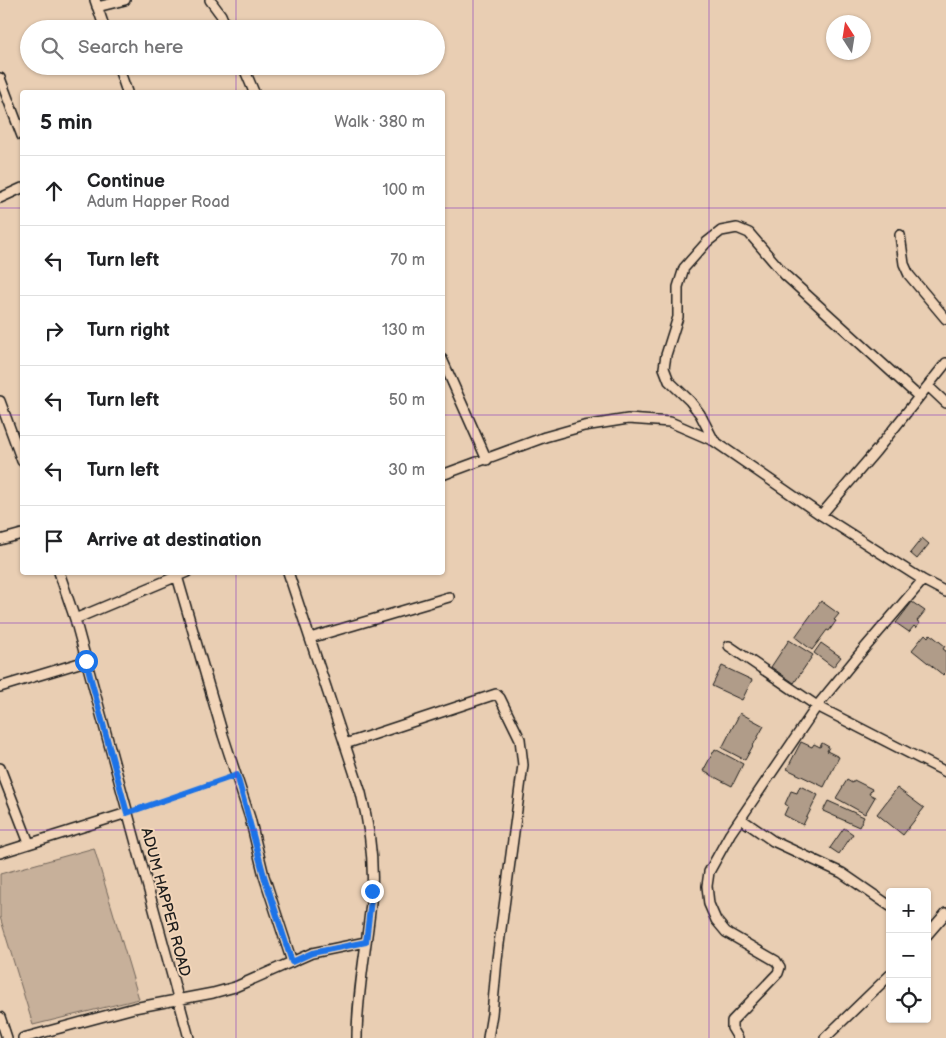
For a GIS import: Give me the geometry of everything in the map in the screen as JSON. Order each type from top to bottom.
[{"type":"street","points":[[102,20],[96,4],[125,0]]},
{"type":"street","points":[[210,0],[223,20]]},
{"type":"street","points":[[121,75],[126,90]]},
{"type":"street","points":[[247,75],[253,90]]},
{"type":"street","points":[[0,78],[20,131]]},
{"type":"street","points":[[0,198],[20,189]]},
{"type":"street","points":[[714,441],[700,414],[690,401],[669,381],[664,368],[666,355],[678,317],[678,287],[684,268],[707,242],[721,231],[737,228],[749,233],[786,275],[918,396]]},
{"type":"street","points":[[900,235],[904,264],[909,275],[946,319]]},
{"type":"street","points":[[821,515],[876,451],[946,363]]},
{"type":"street","points":[[445,365],[487,460]]},
{"type":"street","points":[[928,386],[946,403]]},
{"type":"street","points":[[0,401],[20,455]]},
{"type":"street","points":[[445,474],[560,432],[584,426],[628,419],[670,422],[714,441],[821,515],[923,580],[946,592]]},
{"type":"street","points":[[0,540],[20,535]]},
{"type":"street","name":"ADUM HAPPER ROAD","points":[[60,575],[75,619],[188,1038]]},
{"type":"street","points":[[289,575],[361,793],[368,823],[372,865],[372,891],[358,1005],[357,1038]]},
{"type":"street","points":[[75,619],[177,576],[223,734],[237,775],[264,876],[292,962]]},
{"type":"street","points":[[738,1038],[732,1028],[732,1021],[778,973],[780,967],[776,961],[726,932],[716,920],[709,904],[707,886],[709,872],[730,834],[817,706],[857,656],[923,580]]},
{"type":"street","points":[[310,638],[449,597]]},
{"type":"street","points":[[729,646],[817,706],[946,772]]},
{"type":"street","points":[[0,687],[86,661]]},
{"type":"street","points":[[345,744],[496,694],[500,698],[518,733],[522,747],[522,782],[488,1038]]},
{"type":"street","points":[[0,768],[29,843]]},
{"type":"street","points":[[0,853],[127,813]]},
{"type":"street","points":[[741,819],[773,841],[842,873],[886,903]]},
{"type":"street","points":[[929,933],[946,913]]},
{"type":"street","points":[[23,1038],[134,1008],[235,987],[312,953],[366,942]]},
{"type":"street","points":[[825,1038],[887,978]]},
{"type":"street","points":[[0,1017],[7,1038]]},
{"type":"path","points":[[127,813],[237,775]]},
{"type":"shaded area","points":[[94,848],[139,999],[33,1025],[0,917],[0,874]]},
{"type":"building","points":[[922,538],[929,544],[917,559],[910,553]]},
{"type":"building","points":[[821,601],[839,614],[829,631],[827,630],[812,650],[795,637]]},
{"type":"building","points":[[912,602],[925,611],[917,621],[920,623],[909,632],[896,623]]},
{"type":"building","points":[[925,634],[928,637],[930,634],[945,646],[943,649],[946,651],[946,672],[943,675],[912,650]]},
{"type":"building","points":[[789,640],[813,655],[794,683],[771,667]]},
{"type":"building","points":[[821,643],[841,657],[833,667],[814,653]]},
{"type":"building","points":[[722,666],[752,680],[742,700],[712,686]]},
{"type":"building","points":[[740,713],[764,726],[745,760],[722,748]]},
{"type":"building","points":[[801,742],[812,747],[814,744],[820,747],[822,743],[829,747],[827,751],[839,757],[824,787],[787,769]]},
{"type":"building","points":[[715,749],[743,764],[732,786],[703,771]]},
{"type":"building","points":[[847,780],[852,783],[854,780],[872,789],[869,794],[875,797],[865,814],[836,798]]},
{"type":"building","points":[[800,786],[818,795],[803,825],[784,815],[788,806],[785,804],[791,791],[797,793]]},
{"type":"building","points":[[897,788],[924,808],[903,835],[877,814]]},
{"type":"building","points":[[828,801],[864,817],[859,827],[823,811]]},
{"type":"building","points":[[844,828],[853,834],[839,854],[830,848]]},
{"type":"route","points":[[86,661],[127,813],[237,775],[264,876],[292,962],[312,953],[366,942],[372,891]]}]
